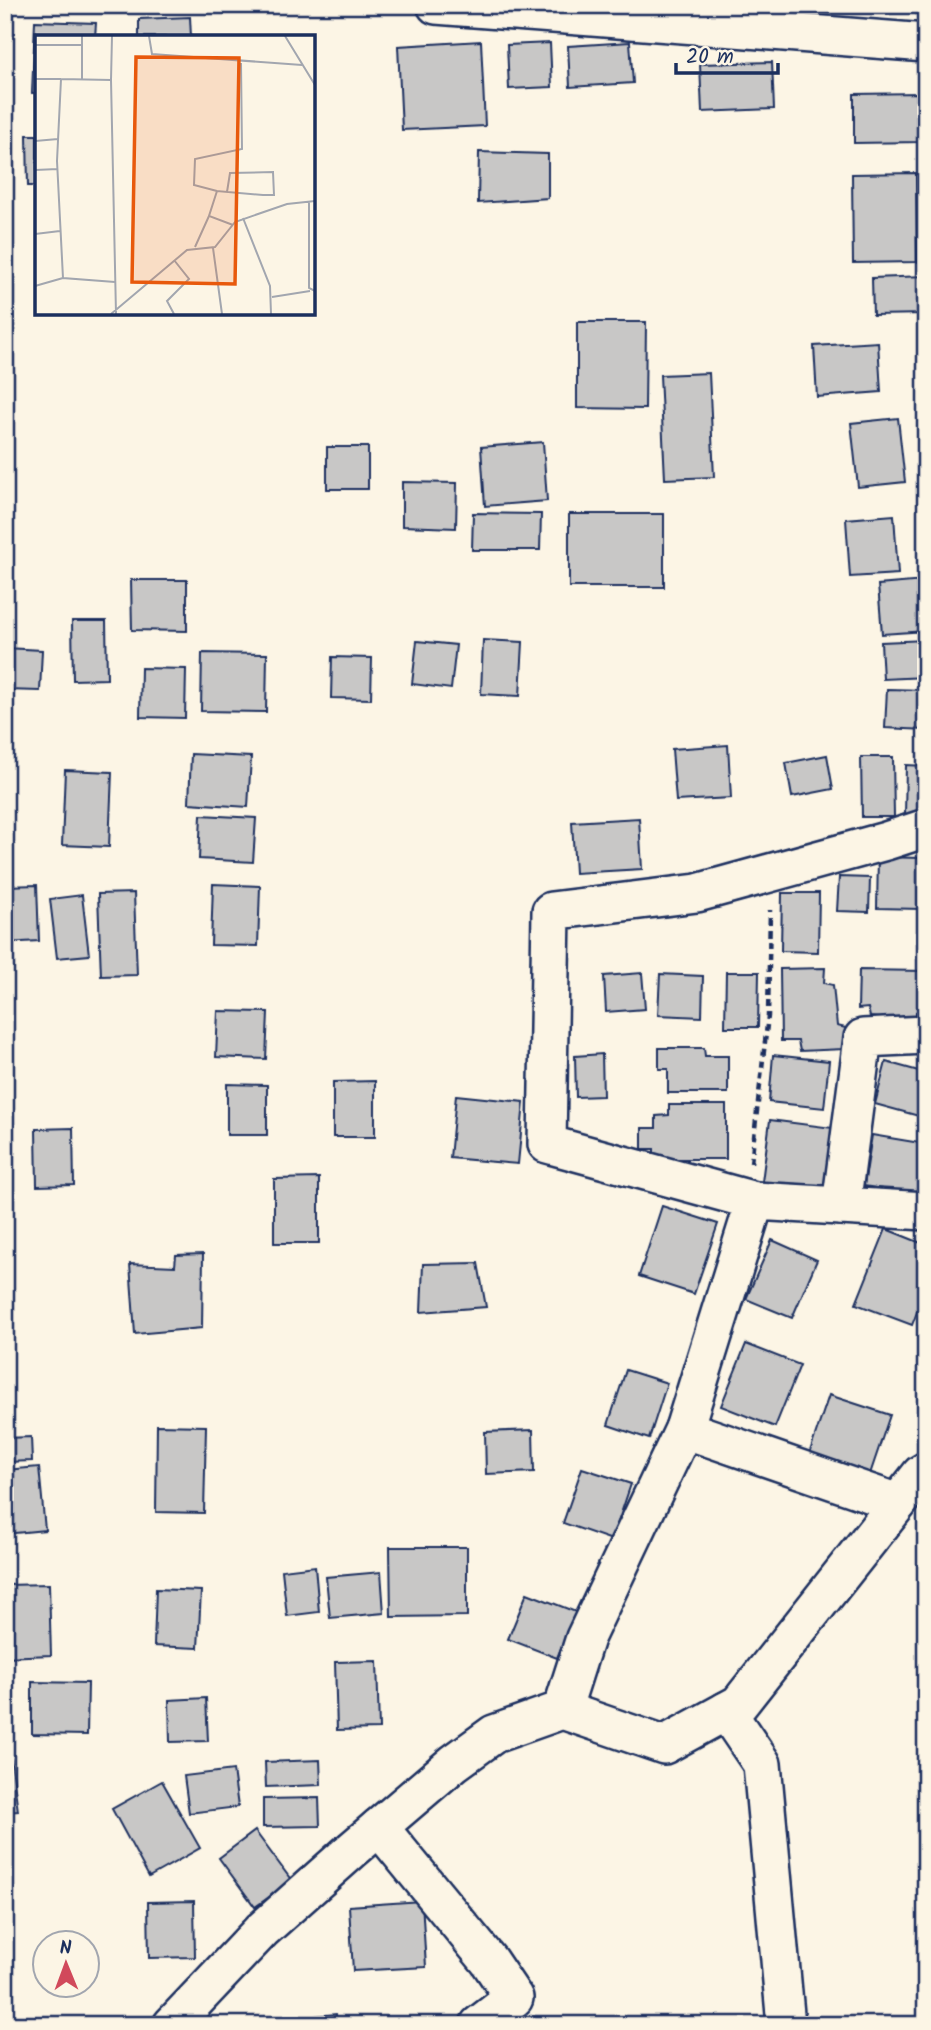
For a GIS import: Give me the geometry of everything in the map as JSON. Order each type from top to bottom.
[{"type":"street","points":[[436,5],[926,43]]},
{"type":"street","points":[[926,828],[697,893],[551,911],[547,1144],[750,1200],[926,1211]]},
{"type":"street","points":[[841,1206],[863,1038],[926,1035]]},
{"type":"street","points":[[562,1710],[585,1638],[684,1429],[750,1200]]},
{"type":"street","points":[[684,1429],[898,1503]]},
{"type":"street","points":[[172,2025],[262,1930],[454,1763],[494,1734],[562,1710],[664,1745],[739,1704],[926,1471]]},
{"type":"street","points":[[726,1711],[762,1764],[786,2025]]},
{"type":"street","points":[[379,1827],[489,1961],[514,1998],[479,2025]]},
{"type":"path","points":[[750,1200],[768,1016],[770,873]]},
{"type":"building","points":[[732,5],[757,5],[758,13],[733,15]]},
{"type":"building","points":[[190,17],[191,35],[139,35],[139,19]]},
{"type":"building","points":[[35,21],[96,23],[95,35],[35,35],[35,93],[32,93]]},
{"type":"building","points":[[481,41],[485,126],[402,130],[398,46]]},
{"type":"building","points":[[630,42],[633,83],[570,87],[568,46]]},
{"type":"building","points":[[550,43],[552,87],[509,89],[507,45]]},
{"type":"building","points":[[772,62],[774,109],[702,112],[700,64]]},
{"type":"building","points":[[920,93],[921,142],[854,143],[854,94]]},
{"type":"building","points":[[27,135],[35,135],[35,186],[28,186]]},
{"type":"building","points":[[479,152],[548,154],[548,198],[478,203]]},
{"type":"building","points":[[916,173],[917,262],[853,263],[852,174]]},
{"type":"building","points":[[926,276],[926,314],[873,315],[872,278]]},
{"type":"building","points":[[577,322],[646,322],[645,409],[577,408]]},
{"type":"building","points":[[878,342],[881,392],[817,397],[814,346]]},
{"type":"building","points":[[709,373],[714,477],[665,479],[660,375]]},
{"type":"building","points":[[898,418],[905,482],[858,487],[851,423]]},
{"type":"building","points":[[543,442],[547,501],[485,506],[481,447]]},
{"type":"building","points":[[327,447],[368,447],[368,489],[327,489]]},
{"type":"building","points":[[402,482],[457,483],[456,528],[402,526]]},
{"type":"building","points":[[473,513],[541,514],[540,550],[472,550]]},
{"type":"building","points":[[569,514],[664,514],[664,587],[569,587]]},
{"type":"building","points":[[894,515],[898,574],[850,577],[846,519]]},
{"type":"building","points":[[131,580],[187,580],[187,631],[132,630]]},
{"type":"building","points":[[924,581],[926,631],[882,634],[878,585]]},
{"type":"building","points":[[72,621],[106,621],[107,679],[73,680]]},
{"type":"building","points":[[483,640],[523,642],[520,696],[481,694]]},
{"type":"building","points":[[926,640],[926,677],[883,679],[881,642]]},
{"type":"building","points":[[417,641],[456,645],[451,689],[412,684]]},
{"type":"building","points":[[5,648],[42,650],[40,691],[5,690]]},
{"type":"building","points":[[202,653],[267,654],[266,712],[201,711]]},
{"type":"building","points":[[332,657],[372,658],[371,699],[331,698]]},
{"type":"building","points":[[141,668],[186,669],[185,718],[140,717]]},
{"type":"building","points":[[887,689],[926,690],[926,730],[885,728]]},
{"type":"building","points":[[728,745],[731,798],[676,801],[672,749]]},
{"type":"building","points":[[191,754],[251,757],[248,807],[189,803]]},
{"type":"building","points":[[827,755],[833,789],[792,797],[786,763]]},
{"type":"building","points":[[861,757],[893,757],[894,817],[862,817]]},
{"type":"building","points":[[906,765],[926,766],[926,817],[905,816]]},
{"type":"building","points":[[65,770],[112,772],[109,847],[62,845]]},
{"type":"building","points":[[201,815],[256,818],[253,862],[199,859]]},
{"type":"building","points":[[639,818],[642,869],[575,873],[572,822]]},
{"type":"building","points":[[878,857],[922,858],[921,909],[877,908]]},
{"type":"building","points":[[839,877],[870,878],[869,912],[837,911]]},
{"type":"building","points":[[213,884],[260,886],[258,946],[211,945]]},
{"type":"building","points":[[37,885],[39,941],[5,943],[5,886]]},
{"type":"building","points":[[134,893],[137,975],[101,976],[98,894]]},
{"type":"building","points":[[782,893],[819,893],[818,952],[781,951]]},
{"type":"building","points":[[82,895],[89,955],[57,958],[50,899]]},
{"type":"building","points":[[825,968],[824,983],[833,985],[837,1026],[846,1028],[844,1049],[800,1051],[798,1041],[781,1041],[780,969]]},
{"type":"building","points":[[859,970],[926,971],[926,1011],[916,1012],[916,1022],[870,1017],[868,1008],[858,1009]]},
{"type":"building","points":[[726,972],[759,972],[758,1027],[725,1027]]},
{"type":"building","points":[[642,973],[645,1009],[606,1012],[604,976]]},
{"type":"building","points":[[660,974],[703,976],[702,1017],[658,1015]]},
{"type":"building","points":[[218,1011],[268,1012],[266,1059],[216,1057]]},
{"type":"building","points":[[659,1048],[704,1048],[705,1056],[728,1056],[728,1093],[668,1093],[668,1069],[659,1069]]},
{"type":"building","points":[[602,1054],[603,1096],[576,1097],[575,1056]]},
{"type":"building","points":[[773,1055],[829,1061],[824,1108],[769,1102]]},
{"type":"building","points":[[886,1062],[926,1073],[926,1118],[875,1104]]},
{"type":"building","points":[[375,1081],[375,1137],[333,1137],[333,1082]]},
{"type":"building","points":[[227,1084],[267,1085],[267,1135],[227,1135]]},
{"type":"building","points":[[456,1095],[524,1102],[518,1164],[450,1158]]},
{"type":"building","points":[[669,1105],[726,1105],[726,1159],[654,1159],[654,1149],[642,1149],[642,1128],[656,1128],[656,1116],[669,1115]]},
{"type":"building","points":[[770,1120],[833,1128],[826,1190],[762,1182]]},
{"type":"building","points":[[73,1128],[74,1185],[37,1186],[36,1129]]},
{"type":"building","points":[[872,1135],[926,1144],[918,1195],[864,1186]]},
{"type":"building","points":[[319,1178],[319,1243],[274,1243],[274,1179]]},
{"type":"building","points":[[662,1206],[718,1224],[694,1294],[639,1276]]},
{"type":"building","points":[[886,1229],[926,1245],[926,1289],[912,1325],[856,1304]]},
{"type":"building","points":[[772,1240],[817,1260],[792,1318],[746,1299]]},
{"type":"building","points":[[203,1254],[202,1328],[135,1334],[130,1264],[175,1266],[176,1255]]},
{"type":"building","points":[[478,1263],[486,1307],[421,1312],[423,1264]]},
{"type":"building","points":[[746,1344],[800,1365],[775,1427],[721,1406]]},
{"type":"building","points":[[626,1370],[667,1383],[649,1439],[608,1425]]},
{"type":"building","points":[[829,1395],[890,1415],[868,1480],[807,1460]]},
{"type":"building","points":[[157,1425],[206,1426],[204,1513],[156,1512]]},
{"type":"building","points":[[533,1430],[534,1472],[486,1474],[485,1432]]},
{"type":"building","points":[[31,1437],[32,1461],[5,1462],[5,1438]]},
{"type":"building","points":[[39,1467],[45,1530],[5,1534],[5,1470]]},
{"type":"building","points":[[582,1468],[631,1484],[612,1540],[563,1523]]},
{"type":"building","points":[[390,1547],[467,1547],[467,1616],[391,1617]]},
{"type":"building","points":[[315,1566],[319,1612],[287,1616],[282,1570]]},
{"type":"building","points":[[381,1572],[384,1613],[330,1618],[326,1577]]},
{"type":"building","points":[[49,1584],[51,1655],[5,1657],[5,1585]]},
{"type":"building","points":[[156,1589],[201,1591],[198,1648],[154,1646]]},
{"type":"building","points":[[527,1593],[576,1612],[557,1658],[508,1639]]},
{"type":"building","points":[[377,1661],[379,1729],[337,1730],[335,1662]]},
{"type":"building","points":[[32,1682],[88,1683],[87,1735],[32,1734]]},
{"type":"building","points":[[206,1698],[208,1741],[170,1742],[169,1700]]},
{"type":"building","points":[[11,1758],[18,1811],[5,1812],[5,1759]]},
{"type":"building","points":[[320,1760],[321,1785],[266,1787],[265,1762]]},
{"type":"building","points":[[233,1770],[238,1807],[189,1813],[184,1776]]},
{"type":"building","points":[[162,1781],[200,1848],[149,1877],[112,1809]]},
{"type":"building","points":[[319,1798],[320,1826],[263,1827],[263,1799]]},
{"type":"building","points":[[255,1831],[292,1881],[255,1907],[219,1858]]},
{"type":"building","points":[[194,1901],[195,1957],[149,1958],[148,1902]]},
{"type":"building","points":[[422,1901],[426,1967],[353,1971],[349,1906]]},
{"type":"building","points":[[336,2014],[337,2025],[271,2025],[271,2020]]},
{"type":"building","points":[[691,2020],[691,2025],[647,2025]]},
{"type":"building","points":[[605,2024],[605,2025],[542,2025]]}]
